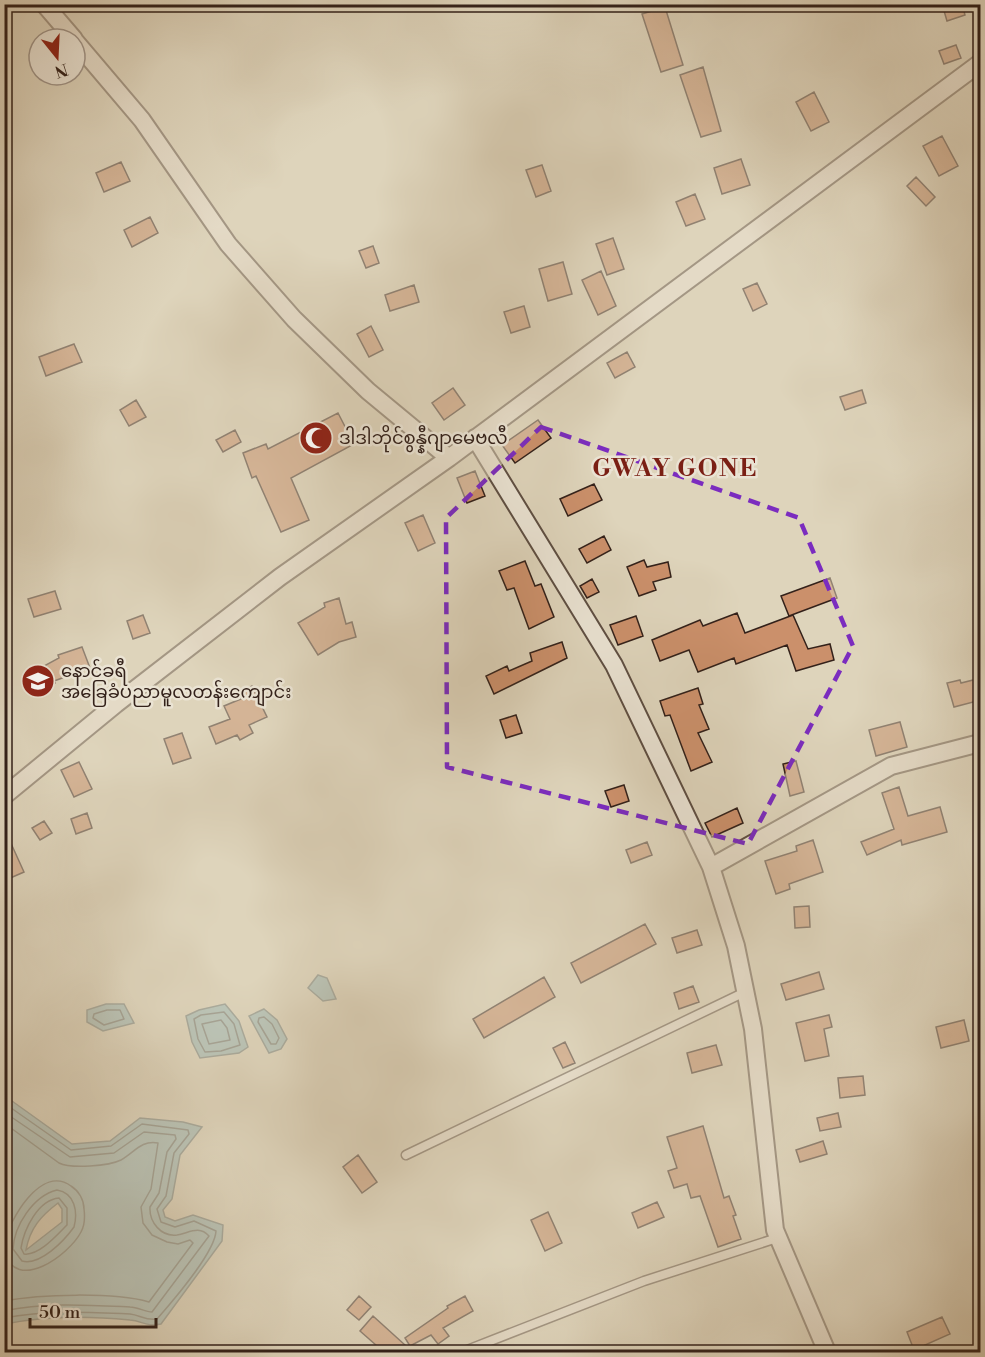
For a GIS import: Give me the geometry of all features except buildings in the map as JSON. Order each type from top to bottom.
[{"type":"street","points":[[44,4],[63,27]]},
{"type":"street","points":[[87,55],[142,120],[228,244],[294,319],[368,391],[449,458]]},
{"type":"street","points":[[4,796],[116,704],[280,577],[449,458],[981,63]]},
{"type":"street","points":[[475,438],[614,664],[711,867],[736,946],[753,1029],[777,1238],[827,1353]]},
{"type":"street","points":[[711,867],[891,766],[981,743]]},
{"type":"lane","points":[[406,1155],[746,992]]},
{"type":"lane","points":[[462,1353],[644,1281],[777,1238]]},
{"type":"highlighted area","points":[[541,427],[799,518],[853,646],[748,844],[447,767],[446,518]]},
{"type":"water","points":[[318,975],[327,978],[336,999],[323,1001],[308,988]]},
{"type":"water","points":[[106,1004],[124,1004],[134,1023],[103,1031],[87,1022],[87,1010]]},
{"type":"water","points":[[225,1004],[239,1021],[248,1047],[239,1053],[200,1058],[192,1042],[186,1016],[199,1010]]},
{"type":"water","points":[[264,1009],[277,1020],[287,1039],[281,1049],[269,1053],[249,1016]]},
{"type":"water","points":[[5,1096],[72,1144],[110,1141],[140,1118],[183,1122],[202,1127],[180,1155],[172,1199],[163,1210],[165,1217],[175,1221],[193,1215],[223,1225],[222,1241],[161,1324],[151,1325],[130,1320],[83,1317],[35,1319],[5,1324]],"holes":[[[58,1203],[62,1209],[62,1222],[26,1250],[30,1235],[41,1218]]]},
{"type":"place","name":"ဒါဒါဘိုင်စွန္နီဂျာမေဗလီ","points":[[316,438]]},
{"type":"place","name":"နောင်ခရီ အခြေခံပညာမူလတန်းကျောင်း","points":[[38,681]]},
{"type":"district","name":"GWAY GONE","points":[[675,469]]}]
